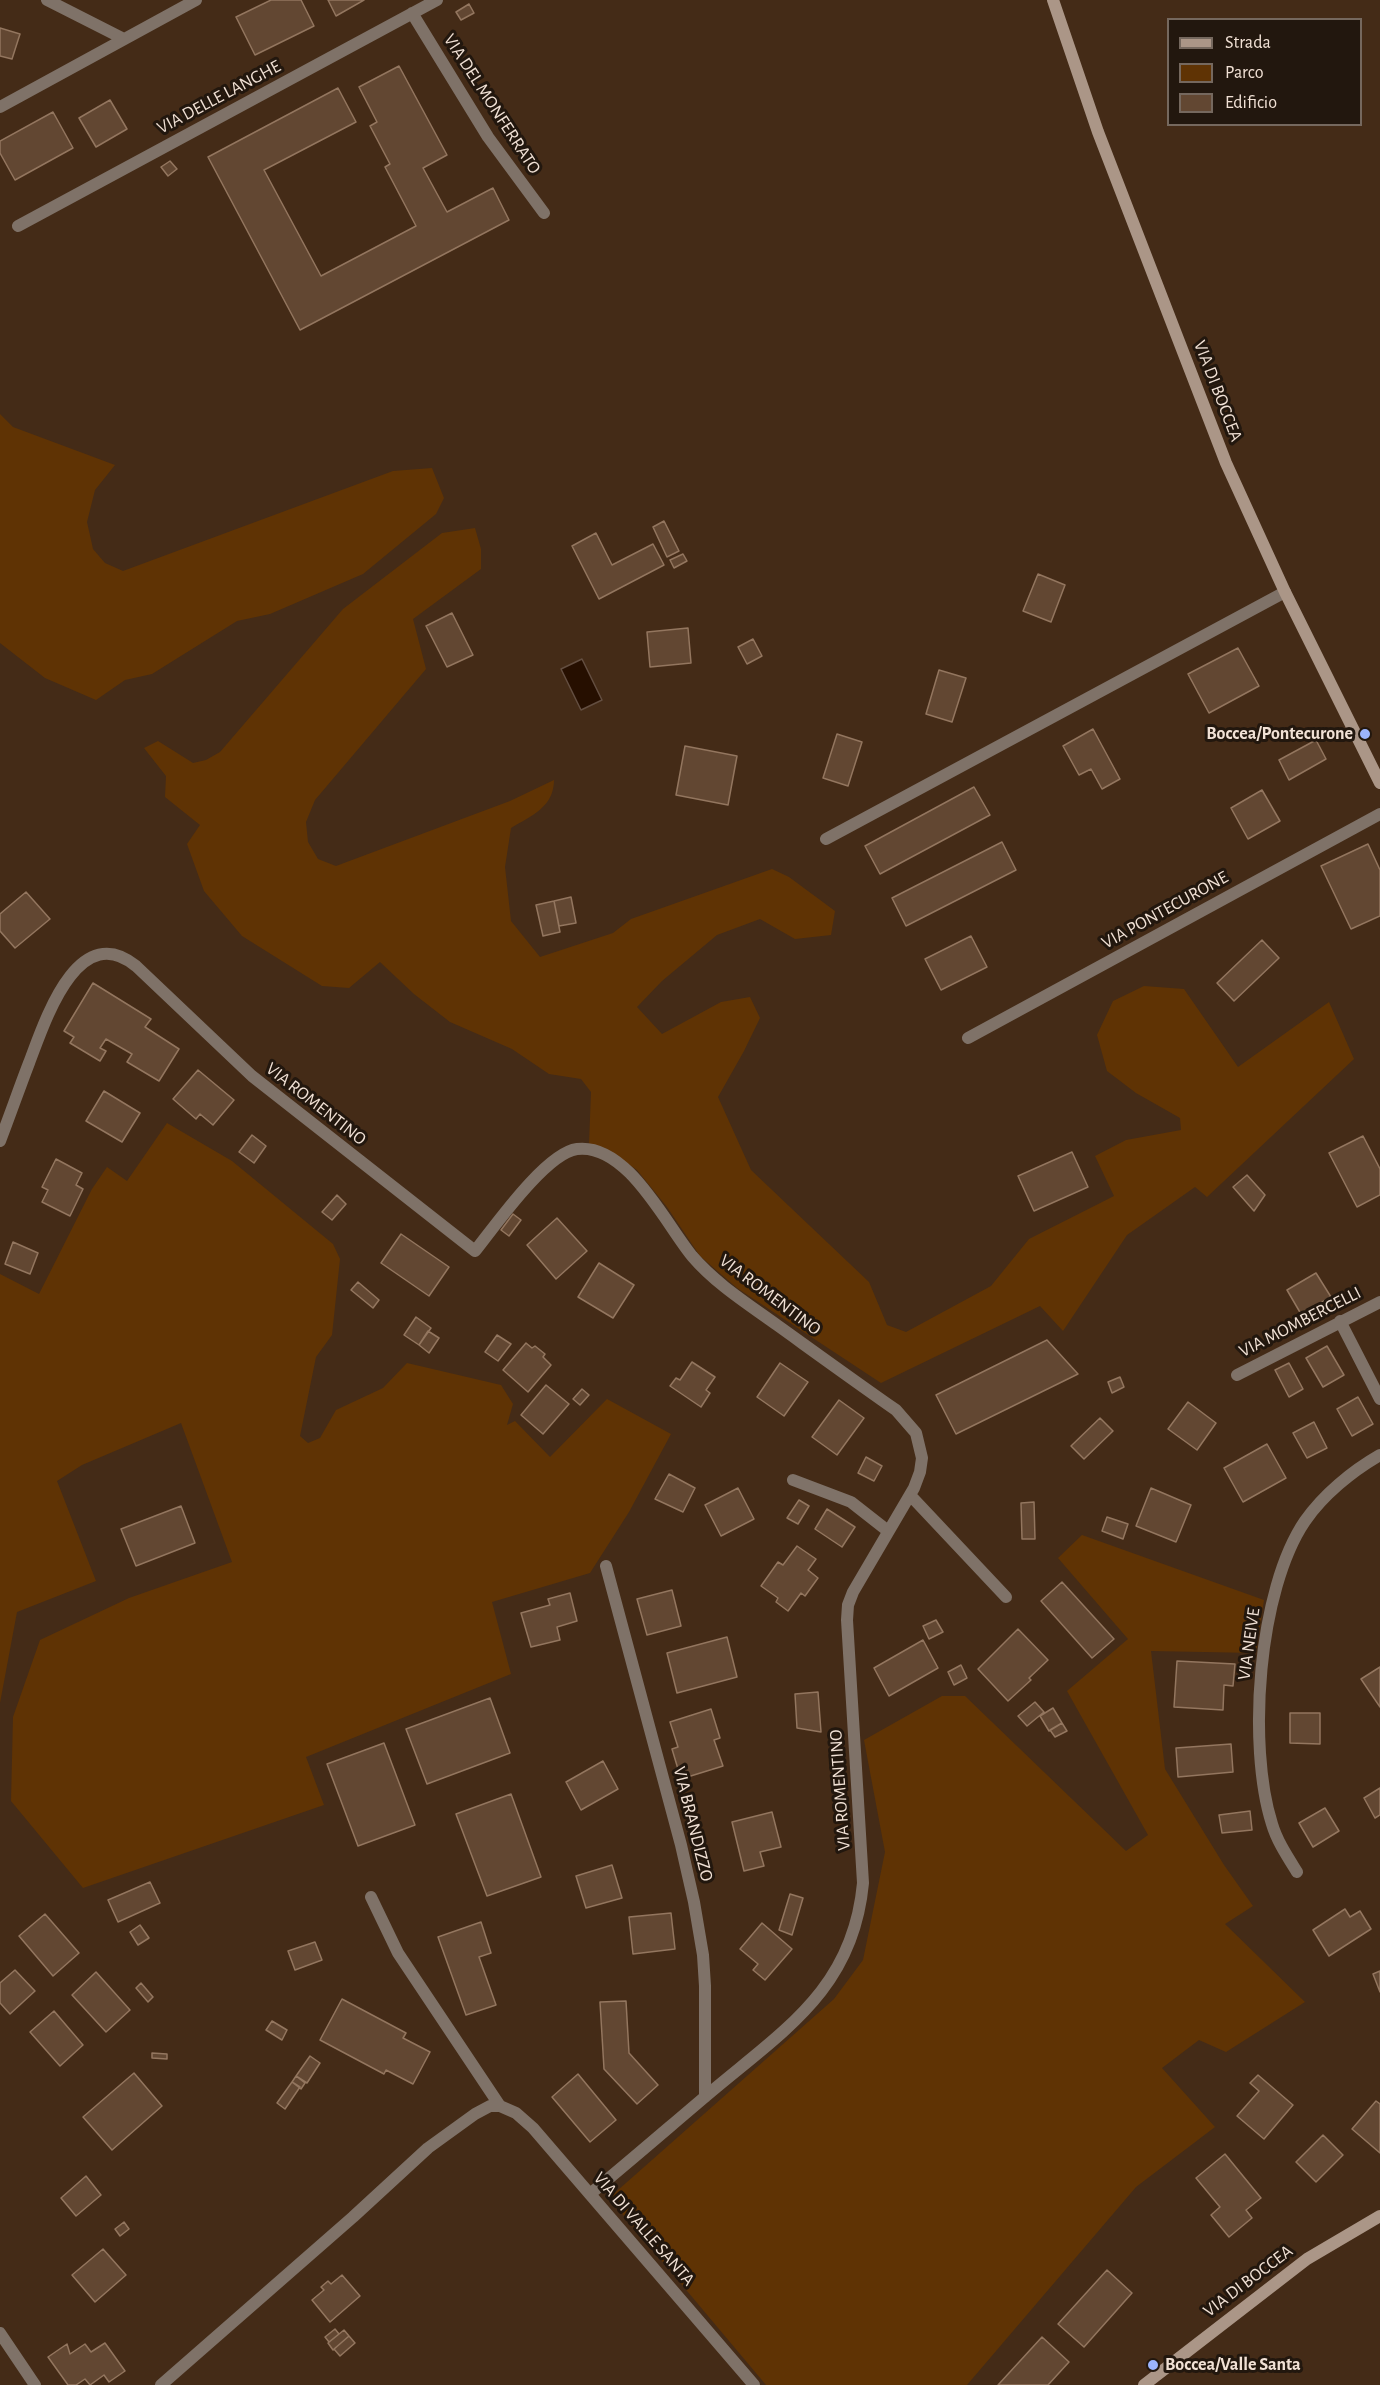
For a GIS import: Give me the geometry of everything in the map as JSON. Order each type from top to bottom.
[{"type":"street","points":[[47,0],[124,39]]},
{"type":"street","points":[[0,106],[196,0]]},
{"type":"street","name":"VIA DELLE LANGHE","points":[[18,226],[437,0]]},
{"type":"street","name":"VIA DI BOCCEA","points":[[1053,0],[1098,132],[1226,463],[1286,592],[1380,783]]},
{"type":"street","name":"VIA DEL MONFERRATO","points":[[412,13],[488,137],[544,213]]},
{"type":"street","points":[[826,839],[1286,592]]},
{"type":"street","name":"VIA PONTECURONE","points":[[968,1038],[1380,814]]},
{"type":"street","name":"VIA ROMENTINO","points":[[0,1141],[60,988],[90,958],[102,954],[120,956],[136,966],[252,1076],[475,1251],[532,1180],[566,1152],[585,1149],[611,1158],[639,1183],[676,1236],[711,1275],[746,1303],[896,1410],[916,1432],[922,1458],[920,1472],[910,1495],[853,1592],[848,1613],[863,1883],[850,1946],[813,2004],[590,2194]]},
{"type":"street","name":"VIA MOMBERCELLI","points":[[1237,1375],[1380,1302]]},
{"type":"street","points":[[1340,1322],[1380,1399]]},
{"type":"street","name":"VIA NEIVE","points":[[1298,1872],[1281,1846],[1272,1825],[1264,1792],[1260,1756],[1260,1689],[1272,1605],[1282,1567],[1305,1521],[1336,1488],[1380,1455]]},
{"type":"street","points":[[793,1480],[851,1502],[888,1531]]},
{"type":"street","points":[[910,1495],[1006,1597]]},
{"type":"street","name":"VIA BRANDIZZO","points":[[606,1566],[676,1824],[694,1902],[703,1955],[705,1986],[705,2097]]},
{"type":"street","points":[[161,2385],[353,2217],[428,2148],[482,2109],[500,2106],[398,1953],[371,1897]]},
{"type":"street","name":"VIA DI VALLE SANTA","points":[[500,2106],[516,2113],[533,2128],[754,2385]]},
{"type":"street","name":"VIA DI BOCCEA","points":[[1144,2385],[1307,2259],[1380,2216]]},
{"type":"street","points":[[0,2333],[35,2385]]},
{"type":"green space","points":[[0,414],[13,427],[115,465],[95,490],[87,522],[93,549],[105,563],[123,571],[393,471],[432,468],[444,498],[436,514],[363,574],[270,614],[237,621],[152,674],[125,680],[96,700],[45,678],[0,643]]},
{"type":"green space","points":[[475,528],[481,549],[481,569],[413,619],[426,669],[315,800],[306,822],[308,842],[318,859],[336,866],[510,801],[554,780],[553,789],[546,804],[511,828],[505,867],[511,921],[540,957],[613,933],[631,919],[772,869],[789,877],[835,911],[831,935],[795,939],[760,919],[717,935],[662,981],[637,1007],[662,1034],[721,1002],[750,997],[760,1018],[718,1097],[751,1170],[869,1282],[887,1325],[906,1332],[991,1286],[1029,1239],[1114,1196],[1095,1156],[1126,1140],[1181,1130],[1180,1118],[1136,1093],[1107,1071],[1097,1035],[1113,1001],[1144,986],[1184,989],[1238,1067],[1329,1002],[1354,1059],[1207,1197],[1195,1187],[1127,1235],[1063,1331],[1040,1306],[881,1383],[737,1288],[700,1256],[667,1207],[637,1170],[611,1152],[589,1144],[591,1092],[581,1079],[549,1074],[512,1049],[450,1022],[414,994],[380,962],[349,988],[322,986],[242,936],[204,891],[187,844],[200,825],[165,797],[166,776],[144,748],[158,741],[193,763],[206,760],[220,752],[343,609],[442,533]]},
{"type":"green space","points":[[167,1123],[232,1161],[333,1244],[340,1259],[332,1335],[316,1357],[300,1436],[308,1443],[320,1438],[336,1410],[383,1388],[407,1363],[501,1385],[513,1404],[507,1425],[515,1421],[550,1457],[607,1399],[671,1434],[629,1512],[590,1573],[492,1602],[511,1674],[306,1757],[324,1805],[83,1888],[11,1801],[13,1717],[40,1640],[129,1598],[232,1562],[181,1423],[82,1465],[57,1481],[96,1581],[17,1612],[0,1703],[0,1274],[39,1294],[92,1189],[107,1167],[127,1181]]},
{"type":"green space","points":[[1082,1535],[1264,1600],[1256,1653],[1151,1651],[1165,1769],[1224,1865],[1253,1906],[1225,1924],[1305,2002],[1226,2052],[1199,2040],[1162,2068],[1215,2127],[1136,2187],[967,2385],[766,2385],[609,2198],[834,1999],[863,1960],[885,1852],[864,1740],[942,1696],[965,1696],[1126,1851],[1148,1835],[1067,1691],[1128,1639],[1058,1558]]},
{"type":"shaded area","points":[[582,659],[602,700],[581,710],[561,669]]},
{"type":"building","points":[[271,0],[301,0],[314,26],[255,55],[236,17]]},
{"type":"building","points":[[328,0],[364,0],[336,16]]},
{"type":"building","points":[[469,4],[474,13],[461,20],[456,12]]},
{"type":"building","points":[[0,28],[20,34],[12,59],[0,56]]},
{"type":"building","points":[[399,66],[447,155],[423,168],[447,212],[493,188],[509,220],[300,330],[208,157],[338,88],[356,122],[264,170],[321,276],[416,226],[385,167],[390,164],[370,126],[377,122],[359,87]]},
{"type":"building","points":[[110,100],[127,129],[96,147],[79,118]]},
{"type":"building","points":[[53,112],[73,148],[15,180],[0,153],[0,141]]},
{"type":"building","points":[[170,161],[177,169],[168,176],[161,167]]},
{"type":"building","points":[[664,521],[679,551],[667,557],[653,527]]},
{"type":"building","points":[[596,533],[612,565],[653,544],[664,565],[599,599],[572,546]]},
{"type":"building","points":[[683,554],[687,561],[674,568],[670,560]]},
{"type":"building","points":[[1038,574],[1065,585],[1051,622],[1023,611]]},
{"type":"building","points":[[452,613],[473,655],[447,667],[426,626]]},
{"type":"building","points":[[688,628],[691,663],[650,667],[647,632]]},
{"type":"building","points":[[753,639],[762,656],[747,664],[738,647]]},
{"type":"building","points":[[1238,648],[1259,686],[1209,713],[1188,674]]},
{"type":"building","points":[[939,670],[966,678],[952,722],[926,714]]},
{"type":"building","points":[[1093,729],[1120,779],[1102,789],[1091,769],[1079,775],[1063,746]]},
{"type":"building","points":[[837,734],[862,742],[848,786],[823,778]]},
{"type":"building","points":[[1316,740],[1326,759],[1289,780],[1279,760]]},
{"type":"building","points":[[685,746],[737,756],[728,805],[676,795]]},
{"type":"building","points":[[974,787],[990,815],[880,874],[865,846]]},
{"type":"building","points":[[1262,790],[1280,821],[1248,839],[1231,808]]},
{"type":"building","points":[[1002,842],[1016,870],[906,926],[892,898]]},
{"type":"building","points":[[1368,844],[1380,870],[1380,916],[1351,929],[1321,866]]},
{"type":"building","points":[[26,892],[50,919],[15,948],[0,931],[0,914]]},
{"type":"building","points":[[571,897],[576,923],[559,926],[554,901]]},
{"type":"building","points":[[554,901],[560,932],[543,936],[536,905]]},
{"type":"building","points":[[971,936],[987,967],[941,990],[925,959]]},
{"type":"building","points":[[1262,940],[1279,958],[1234,1001],[1217,983]]},
{"type":"building","points":[[93,983],[151,1019],[145,1027],[179,1049],[159,1081],[127,1062],[132,1054],[106,1039],[100,1048],[106,1051],[100,1061],[70,1043],[74,1037],[64,1031]]},
{"type":"building","points":[[198,1070],[234,1100],[213,1125],[200,1114],[196,1119],[173,1099]]},
{"type":"building","points":[[104,1091],[140,1113],[122,1142],[86,1121]]},
{"type":"building","points":[[252,1135],[266,1146],[254,1163],[239,1152]]},
{"type":"building","points":[[1363,1136],[1380,1169],[1380,1195],[1357,1207],[1329,1153]]},
{"type":"building","points":[[1072,1152],[1088,1187],[1034,1211],[1018,1176]]},
{"type":"building","points":[[56,1159],[82,1173],[76,1185],[83,1189],[70,1216],[42,1202],[48,1190],[42,1187]]},
{"type":"building","points":[[1247,1175],[1265,1195],[1254,1211],[1233,1187]]},
{"type":"building","points":[[337,1195],[346,1204],[332,1220],[322,1212]]},
{"type":"building","points":[[513,1214],[521,1220],[509,1236],[501,1230]]},
{"type":"building","points":[[557,1218],[587,1251],[556,1279],[527,1245]]},
{"type":"building","points":[[401,1234],[449,1267],[429,1296],[381,1263]]},
{"type":"building","points":[[13,1242],[38,1253],[30,1274],[5,1264]]},
{"type":"building","points":[[599,1263],[634,1285],[613,1318],[578,1297]]},
{"type":"building","points":[[1316,1273],[1331,1297],[1301,1314],[1287,1290]]},
{"type":"building","points":[[358,1282],[379,1300],[373,1308],[351,1290]]},
{"type":"building","points":[[416,1317],[431,1328],[419,1345],[404,1335]]},
{"type":"building","points":[[428,1331],[439,1338],[429,1353],[419,1345]]},
{"type":"building","points":[[497,1335],[511,1344],[498,1361],[485,1352]]},
{"type":"building","points":[[1047,1340],[1078,1374],[956,1434],[936,1395]]},
{"type":"building","points":[[526,1343],[532,1348],[535,1346],[545,1354],[543,1357],[551,1365],[528,1392],[503,1370]]},
{"type":"building","points":[[1327,1346],[1344,1375],[1323,1387],[1306,1358]]},
{"type":"building","points":[[692,1362],[715,1377],[706,1390],[710,1393],[701,1407],[670,1386],[676,1378],[680,1380]]},
{"type":"building","points":[[780,1363],[808,1382],[784,1416],[757,1397]]},
{"type":"building","points":[[1289,1363],[1303,1389],[1289,1397],[1275,1370]]},
{"type":"building","points":[[1120,1377],[1124,1387],[1112,1393],[1108,1382]]},
{"type":"building","points":[[546,1385],[569,1404],[543,1434],[521,1415]]},
{"type":"building","points":[[582,1389],[589,1395],[580,1405],[573,1399]]},
{"type":"building","points":[[1358,1397],[1373,1424],[1352,1436],[1337,1409]]},
{"type":"building","points":[[839,1400],[864,1418],[837,1455],[812,1437]]},
{"type":"building","points":[[1188,1402],[1216,1423],[1197,1450],[1168,1429]]},
{"type":"building","points":[[1100,1418],[1113,1431],[1084,1459],[1071,1446]]},
{"type":"building","points":[[1314,1422],[1327,1448],[1307,1458],[1293,1433]]},
{"type":"building","points":[[1267,1444],[1286,1478],[1243,1502],[1224,1468]]},
{"type":"building","points":[[866,1457],[882,1466],[874,1481],[858,1473]]},
{"type":"building","points":[[669,1474],[695,1488],[683,1512],[655,1499]]},
{"type":"building","points":[[738,1488],[754,1519],[721,1536],[705,1505]]},
{"type":"building","points":[[1151,1488],[1191,1505],[1176,1542],[1136,1526]]},
{"type":"building","points":[[799,1500],[809,1506],[798,1524],[787,1518]]},
{"type":"building","points":[[1034,1502],[1035,1539],[1022,1539],[1021,1503]]},
{"type":"building","points":[[181,1506],[195,1543],[136,1566],[121,1529]]},
{"type":"building","points":[[827,1509],[855,1527],[842,1547],[815,1529]]},
{"type":"building","points":[[1107,1517],[1128,1524],[1123,1539],[1102,1531]]},
{"type":"building","points":[[797,1546],[816,1559],[808,1570],[818,1578],[805,1596],[801,1593],[788,1611],[776,1602],[778,1598],[761,1586],[778,1562],[783,1565]]},
{"type":"building","points":[[1062,1582],[1114,1639],[1092,1658],[1041,1601]]},
{"type":"building","points":[[672,1590],[681,1626],[647,1635],[637,1599]]},
{"type":"building","points":[[570,1593],[577,1621],[557,1627],[560,1640],[531,1647],[521,1613],[550,1605],[548,1599]]},
{"type":"building","points":[[936,1620],[943,1632],[929,1639],[923,1626]]},
{"type":"building","points":[[1018,1629],[1048,1660],[1008,1701],[978,1669]]},
{"type":"building","points":[[727,1637],[737,1677],[677,1693],[667,1653]]},
{"type":"building","points":[[923,1640],[938,1668],[889,1696],[874,1668]]},
{"type":"building","points":[[1177,1661],[1235,1664],[1233,1686],[1224,1685],[1223,1710],[1174,1707]]},
{"type":"building","points":[[961,1665],[967,1678],[954,1685],[948,1672]]},
{"type":"building","points":[[1380,1667],[1380,1707],[1361,1679]]},
{"type":"building","points":[[818,1692],[821,1732],[797,1728],[795,1694]]},
{"type":"building","points":[[490,1698],[510,1753],[427,1784],[406,1729]]},
{"type":"building","points":[[1035,1702],[1044,1712],[1027,1726],[1018,1716]]},
{"type":"building","points":[[1053,1708],[1062,1723],[1049,1731],[1040,1716]]},
{"type":"building","points":[[711,1709],[720,1738],[714,1740],[723,1766],[681,1779],[672,1749],[678,1747],[670,1722]]},
{"type":"building","points":[[1290,1713],[1320,1713],[1320,1744],[1290,1743]]},
{"type":"building","points":[[1062,1723],[1067,1731],[1055,1737],[1050,1730]]},
{"type":"building","points":[[384,1743],[415,1825],[358,1846],[327,1764]]},
{"type":"building","points":[[1231,1744],[1233,1772],[1178,1777],[1176,1748]]},
{"type":"building","points":[[603,1761],[618,1789],[581,1810],[566,1782]]},
{"type":"building","points":[[1380,1788],[1380,1815],[1375,1818],[1364,1798]]},
{"type":"building","points":[[511,1794],[541,1877],[487,1896],[456,1814]]},
{"type":"building","points":[[1325,1808],[1339,1831],[1313,1847],[1299,1823]]},
{"type":"building","points":[[1250,1811],[1252,1830],[1222,1833],[1219,1815]]},
{"type":"building","points":[[772,1812],[781,1847],[760,1852],[764,1866],[744,1871],[732,1822]]},
{"type":"building","points":[[612,1865],[622,1898],[586,1908],[576,1876]]},
{"type":"building","points":[[150,1882],[160,1903],[118,1922],[108,1900]]},
{"type":"building","points":[[790,1894],[803,1898],[792,1935],[779,1930]]},
{"type":"building","points":[[1345,1909],[1350,1917],[1360,1911],[1371,1929],[1329,1956],[1313,1930]]},
{"type":"building","points":[[671,1913],[675,1949],[633,1954],[629,1917]]},
{"type":"building","points":[[45,1914],[79,1953],[53,1976],[19,1936]]},
{"type":"building","points":[[481,1922],[491,1953],[479,1957],[496,2005],[466,2015],[438,1937]]},
{"type":"building","points":[[762,1923],[792,1949],[765,1980],[753,1970],[758,1964],[740,1949]]},
{"type":"building","points":[[140,1925],[149,1938],[138,1945],[130,1932]]},
{"type":"building","points":[[315,1942],[322,1960],[295,1970],[288,1951]]},
{"type":"building","points":[[15,1970],[35,1991],[10,2014],[0,2003],[0,1983]]},
{"type":"building","points":[[1380,1971],[1380,1992],[1373,1974]]},
{"type":"building","points":[[96,1972],[130,2010],[106,2032],[72,1995]]},
{"type":"building","points":[[141,1983],[153,1997],[148,2002],[136,1988]]},
{"type":"building","points":[[342,1999],[406,2033],[403,2038],[430,2052],[413,2084],[386,2070],[384,2074],[320,2040]]},
{"type":"building","points":[[626,2001],[629,2053],[658,2085],[637,2104],[604,2069],[600,2002]]},
{"type":"building","points":[[54,2011],[83,2045],[60,2066],[30,2032]]},
{"type":"building","points":[[272,2021],[287,2030],[282,2040],[266,2030]]},
{"type":"building","points":[[152,2053],[167,2054],[167,2059],[152,2058]]},
{"type":"building","points":[[310,2056],[320,2063],[307,2083],[296,2076]]},
{"type":"building","points":[[134,2073],[162,2106],[112,2150],[83,2117]]},
{"type":"building","points":[[578,2074],[616,2120],[590,2142],[552,2097]]},
{"type":"building","points":[[1258,2075],[1293,2105],[1264,2139],[1237,2116],[1259,2091],[1250,2083]]},
{"type":"building","points":[[296,2076],[305,2083],[301,2089],[292,2082]]},
{"type":"building","points":[[292,2082],[300,2087],[285,2109],[277,2103]]},
{"type":"building","points":[[1376,2101],[1380,2104],[1380,2153],[1352,2129]]},
{"type":"building","points":[[1323,2135],[1343,2155],[1316,2182],[1296,2162]]},
{"type":"building","points":[[1225,2154],[1261,2198],[1246,2210],[1252,2218],[1229,2237],[1211,2215],[1220,2207],[1196,2178]]},
{"type":"building","points":[[86,2176],[101,2195],[76,2216],[61,2198]]},
{"type":"building","points":[[124,2222],[129,2229],[120,2236],[115,2229]]},
{"type":"building","points":[[103,2249],[126,2275],[95,2302],[72,2275]]},
{"type":"building","points":[[1107,2270],[1132,2293],[1084,2347],[1058,2324]]},
{"type":"building","points":[[342,2275],[360,2296],[330,2322],[312,2300],[324,2290],[321,2287],[328,2281],[331,2284]]},
{"type":"building","points":[[335,2329],[339,2334],[329,2342],[325,2337]]},
{"type":"building","points":[[344,2330],[349,2336],[333,2350],[328,2343]]},
{"type":"building","points":[[349,2336],[355,2343],[340,2356],[334,2349]]},
{"type":"building","points":[[1042,2337],[1069,2362],[1048,2385],[998,2385]]},
{"type":"building","points":[[105,2343],[125,2371],[109,2382],[104,2375],[90,2385],[85,2379],[76,2385],[68,2385],[48,2357],[67,2344],[70,2354],[85,2344],[91,2352]]},
{"type":"place","name":"Boccea/Pontecurone","points":[[1365,734]]},
{"type":"place","name":"Boccea/Valle Santa","points":[[1153,2365]]}]
